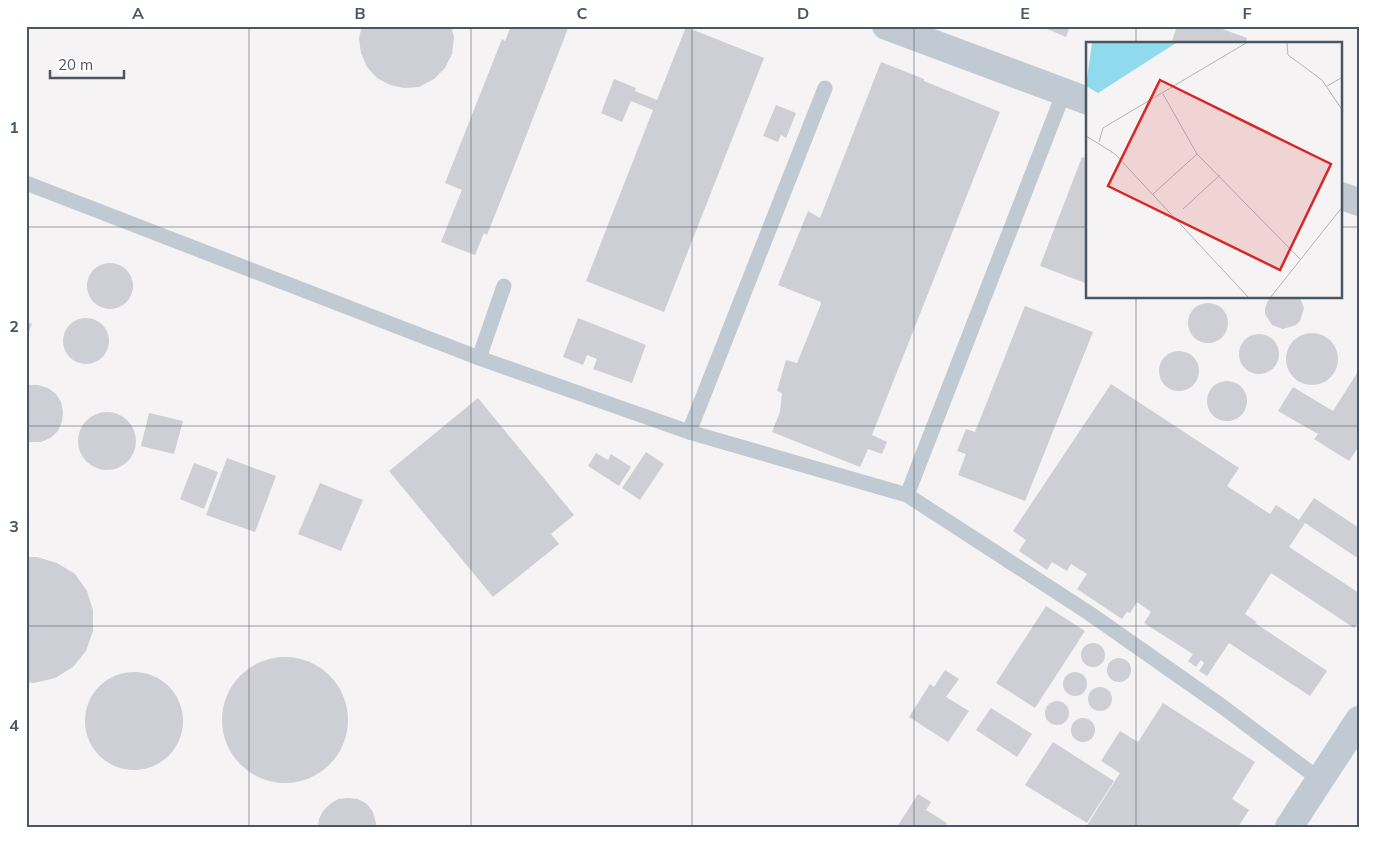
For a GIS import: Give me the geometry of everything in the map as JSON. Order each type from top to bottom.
[{"type":"street","points":[[886,26],[1076,97]]},
{"type":"street","points":[[1342,196],[1359,202]]},
{"type":"street","points":[[1289,827],[1359,720]]},
{"type":"lane","points":[[689,432],[825,88]]},
{"type":"lane","points":[[907,495],[1076,97]]},
{"type":"lane","points":[[26,183],[479,358],[689,432],[907,495],[1097,619],[1223,707],[1319,779]]},
{"type":"lane","points":[[479,358],[504,286]]},
{"type":"building","points":[[362,26],[451,26],[454,37],[452,54],[445,68],[434,79],[419,87],[404,88],[390,85],[377,78],[367,67],[361,53],[359,38]]},
{"type":"building","points":[[511,26],[569,26],[487,235],[484,233],[475,255],[441,242],[462,190],[445,183],[502,39],[505,41]]},
{"type":"building","points":[[1040,26],[1070,26],[1066,37]]},
{"type":"building","points":[[1177,26],[1214,26],[1247,38],[1246,42],[1172,42]]},
{"type":"building","points":[[686,27],[764,58],[664,312],[586,281],[653,110],[631,101],[622,122],[601,113],[614,79],[636,88],[635,91],[657,100]]},
{"type":"building","points":[[881,62],[1000,112],[872,435],[887,442],[882,454],[868,449],[860,467],[772,432],[780,412],[782,393],[777,391],[786,360],[797,363],[821,304],[821,302],[778,285],[808,211],[820,218]]},
{"type":"building","points":[[776,105],[796,113],[786,138],[781,135],[778,142],[763,136]]},
{"type":"building","points":[[1082,157],[1086,158],[1086,283],[1040,266]]},
{"type":"building","points":[[105,263],[115,263],[129,273],[133,286],[129,299],[123,305],[115,309],[105,309],[91,299],[87,291],[87,281],[97,267]]},
{"type":"building","points":[[1269,299],[1300,299],[1304,308],[1300,321],[1296,325],[1283,329],[1272,325],[1265,314]]},
{"type":"building","points":[[1208,303],[1222,309],[1228,323],[1222,337],[1208,343],[1194,337],[1188,323],[1194,309]]},
{"type":"building","points":[[1025,306],[1093,332],[1025,501],[958,475],[966,454],[957,451],[966,429],[975,432]]},
{"type":"building","points":[[81,318],[91,318],[105,328],[109,341],[105,354],[99,360],[91,364],[81,364],[67,354],[63,346],[63,336],[73,322]]},
{"type":"building","points":[[578,318],[646,345],[632,383],[593,369],[597,359],[587,355],[583,365],[563,357]]},
{"type":"building","points":[[26,322],[32,324],[26,338]]},
{"type":"building","points":[[1312,333],[1322,335],[1330,341],[1336,349],[1338,359],[1336,369],[1330,377],[1322,383],[1312,385],[1302,383],[1294,377],[1288,369],[1286,359],[1288,349],[1294,341],[1302,335]]},
{"type":"building","points":[[1259,334],[1273,340],[1279,354],[1273,368],[1259,374],[1245,368],[1239,354],[1245,340]]},
{"type":"building","points":[[1179,351],[1193,357],[1199,371],[1193,385],[1179,391],[1165,385],[1159,371],[1165,357]]},
{"type":"building","points":[[1359,370],[1359,446],[1349,461],[1314,439],[1318,434],[1278,411],[1293,387],[1333,411]]},
{"type":"building","points":[[1227,381],[1241,387],[1247,401],[1241,415],[1227,421],[1213,415],[1207,401],[1213,387]]},
{"type":"building","points":[[1111,384],[1239,468],[1227,486],[1270,514],[1276,505],[1299,520],[1314,498],[1359,528],[1359,559],[1305,523],[1289,547],[1359,593],[1359,621],[1354,628],[1271,573],[1245,614],[1257,622],[1255,623],[1327,671],[1310,696],[1229,643],[1207,676],[1199,671],[1204,663],[1201,660],[1196,667],[1188,661],[1193,654],[1144,623],[1151,612],[1137,602],[1130,613],[1127,612],[1122,619],[1077,589],[1087,574],[1071,564],[1067,571],[1052,562],[1047,570],[1019,551],[1026,540],[1013,531]]},
{"type":"building","points":[[26,386],[48,388],[56,394],[61,402],[62,422],[58,431],[50,438],[41,442],[26,442]]},
{"type":"building","points":[[478,398],[574,515],[551,534],[559,544],[493,597],[389,471]]},
{"type":"building","points":[[107,412],[118,414],[128,420],[134,430],[136,441],[134,452],[128,462],[118,468],[107,470],[96,468],[86,462],[80,452],[78,441],[80,430],[86,420],[96,414]]},
{"type":"building","points":[[149,413],[183,421],[174,454],[141,446]]},
{"type":"building","points":[[646,452],[664,464],[640,500],[622,488]]},
{"type":"building","points":[[596,453],[608,460],[611,454],[631,467],[619,486],[588,466]]},
{"type":"building","points":[[227,458],[276,476],[255,532],[206,515]]},
{"type":"building","points":[[194,463],[218,472],[204,509],[180,499]]},
{"type":"building","points":[[320,483],[363,500],[341,551],[298,534]]},
{"type":"building","points":[[26,557],[37,557],[57,563],[75,574],[87,591],[93,610],[93,631],[86,651],[73,667],[55,678],[34,683],[26,682]]},
{"type":"building","points":[[1046,606],[1085,631],[1035,708],[996,683]]},
{"type":"building","points":[[1093,643],[1102,646],[1105,655],[1102,664],[1093,667],[1084,664],[1081,655],[1084,646]]},
{"type":"building","points":[[285,657],[309,662],[329,676],[343,696],[348,720],[343,744],[329,764],[309,778],[285,783],[261,778],[241,764],[227,744],[222,720],[227,696],[241,676],[261,662]]},
{"type":"building","points":[[1119,658],[1128,661],[1131,670],[1128,679],[1119,682],[1110,679],[1107,670],[1110,661]]},
{"type":"building","points":[[945,670],[959,679],[946,697],[969,711],[948,742],[909,717],[930,684],[934,687]]},
{"type":"building","points":[[134,672],[153,675],[169,686],[180,702],[183,721],[180,740],[169,756],[153,767],[134,770],[115,767],[99,756],[88,740],[85,721],[88,702],[99,686],[115,675]]},
{"type":"building","points":[[1075,672],[1084,675],[1087,684],[1084,693],[1075,696],[1066,693],[1063,684],[1066,675]]},
{"type":"building","points":[[1100,687],[1109,690],[1112,699],[1109,708],[1100,711],[1091,708],[1088,699],[1091,690]]},
{"type":"building","points":[[1057,701],[1066,704],[1069,713],[1066,722],[1057,725],[1048,722],[1045,713],[1048,704]]},
{"type":"building","points":[[1163,703],[1255,762],[1232,799],[1249,810],[1238,827],[1086,827],[1120,773],[1101,761],[1120,731],[1138,742]]},
{"type":"building","points":[[991,708],[1032,734],[1017,757],[976,730]]},
{"type":"building","points":[[1083,718],[1092,721],[1095,730],[1092,739],[1083,742],[1074,739],[1071,730],[1074,721]]},
{"type":"building","points":[[1053,742],[1114,781],[1087,823],[1025,785]]},
{"type":"building","points":[[918,794],[931,802],[926,810],[947,823],[945,827],[897,827]]},
{"type":"building","points":[[338,799],[358,799],[367,804],[373,812],[377,827],[318,827],[323,811],[330,804]]}]
